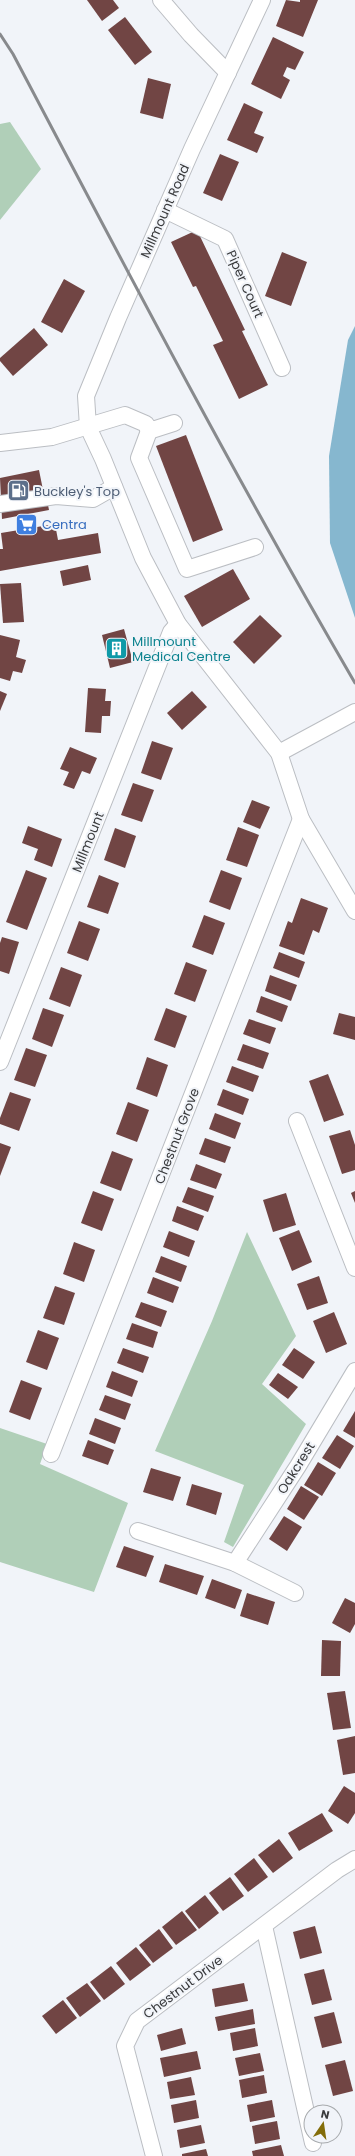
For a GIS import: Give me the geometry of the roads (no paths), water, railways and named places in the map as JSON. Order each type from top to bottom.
[{"type":"street","points":[[161,0],[191,35],[228,73]]},
{"type":"street","name":"Millmount Road","points":[[262,0],[165,210],[86,396],[88,427],[143,558],[178,624],[278,753],[301,819],[355,911]]},
{"type":"street","name":"Piper Court","points":[[165,210],[225,239],[282,368]]},
{"type":"street","points":[[0,444],[52,437],[125,415],[146,424],[149,431],[139,458],[187,569],[255,547]]},
{"type":"street","points":[[149,431],[174,423]]},
{"type":"street","points":[[0,504],[56,496],[93,499],[114,487]]},
{"type":"street","name":"Millmount","points":[[0,1062],[171,632],[178,624]]},
{"type":"street","points":[[278,753],[351,715]]},
{"type":"street","name":"Chestnut Grove","points":[[51,1454],[301,819]]},
{"type":"street","points":[[297,1121],[355,1268]]},
{"type":"street","name":"Oakcrest","points":[[235,1563],[298,1466],[355,1370]]},
{"type":"street","points":[[138,1531],[235,1563],[295,1592]]},
{"type":"street","name":"Chestnut Drive","points":[[154,2156],[125,2046],[137,2022],[337,1870],[355,1860]]},
{"type":"street","points":[[264,1926],[304,2104]]},
{"type":"water","points":[[355,326],[355,618],[330,543],[329,456],[348,340]]},
{"type":"railway","points":[[0,34],[13,54],[223,449],[355,683]]},
{"type":"place","name":"Buckley's Top","points":[[19,491]]},
{"type":"place","name":"Centra","points":[[26,524]]},
{"type":"place","name":"Millmount Medical Centre","points":[[117,648]]}]
